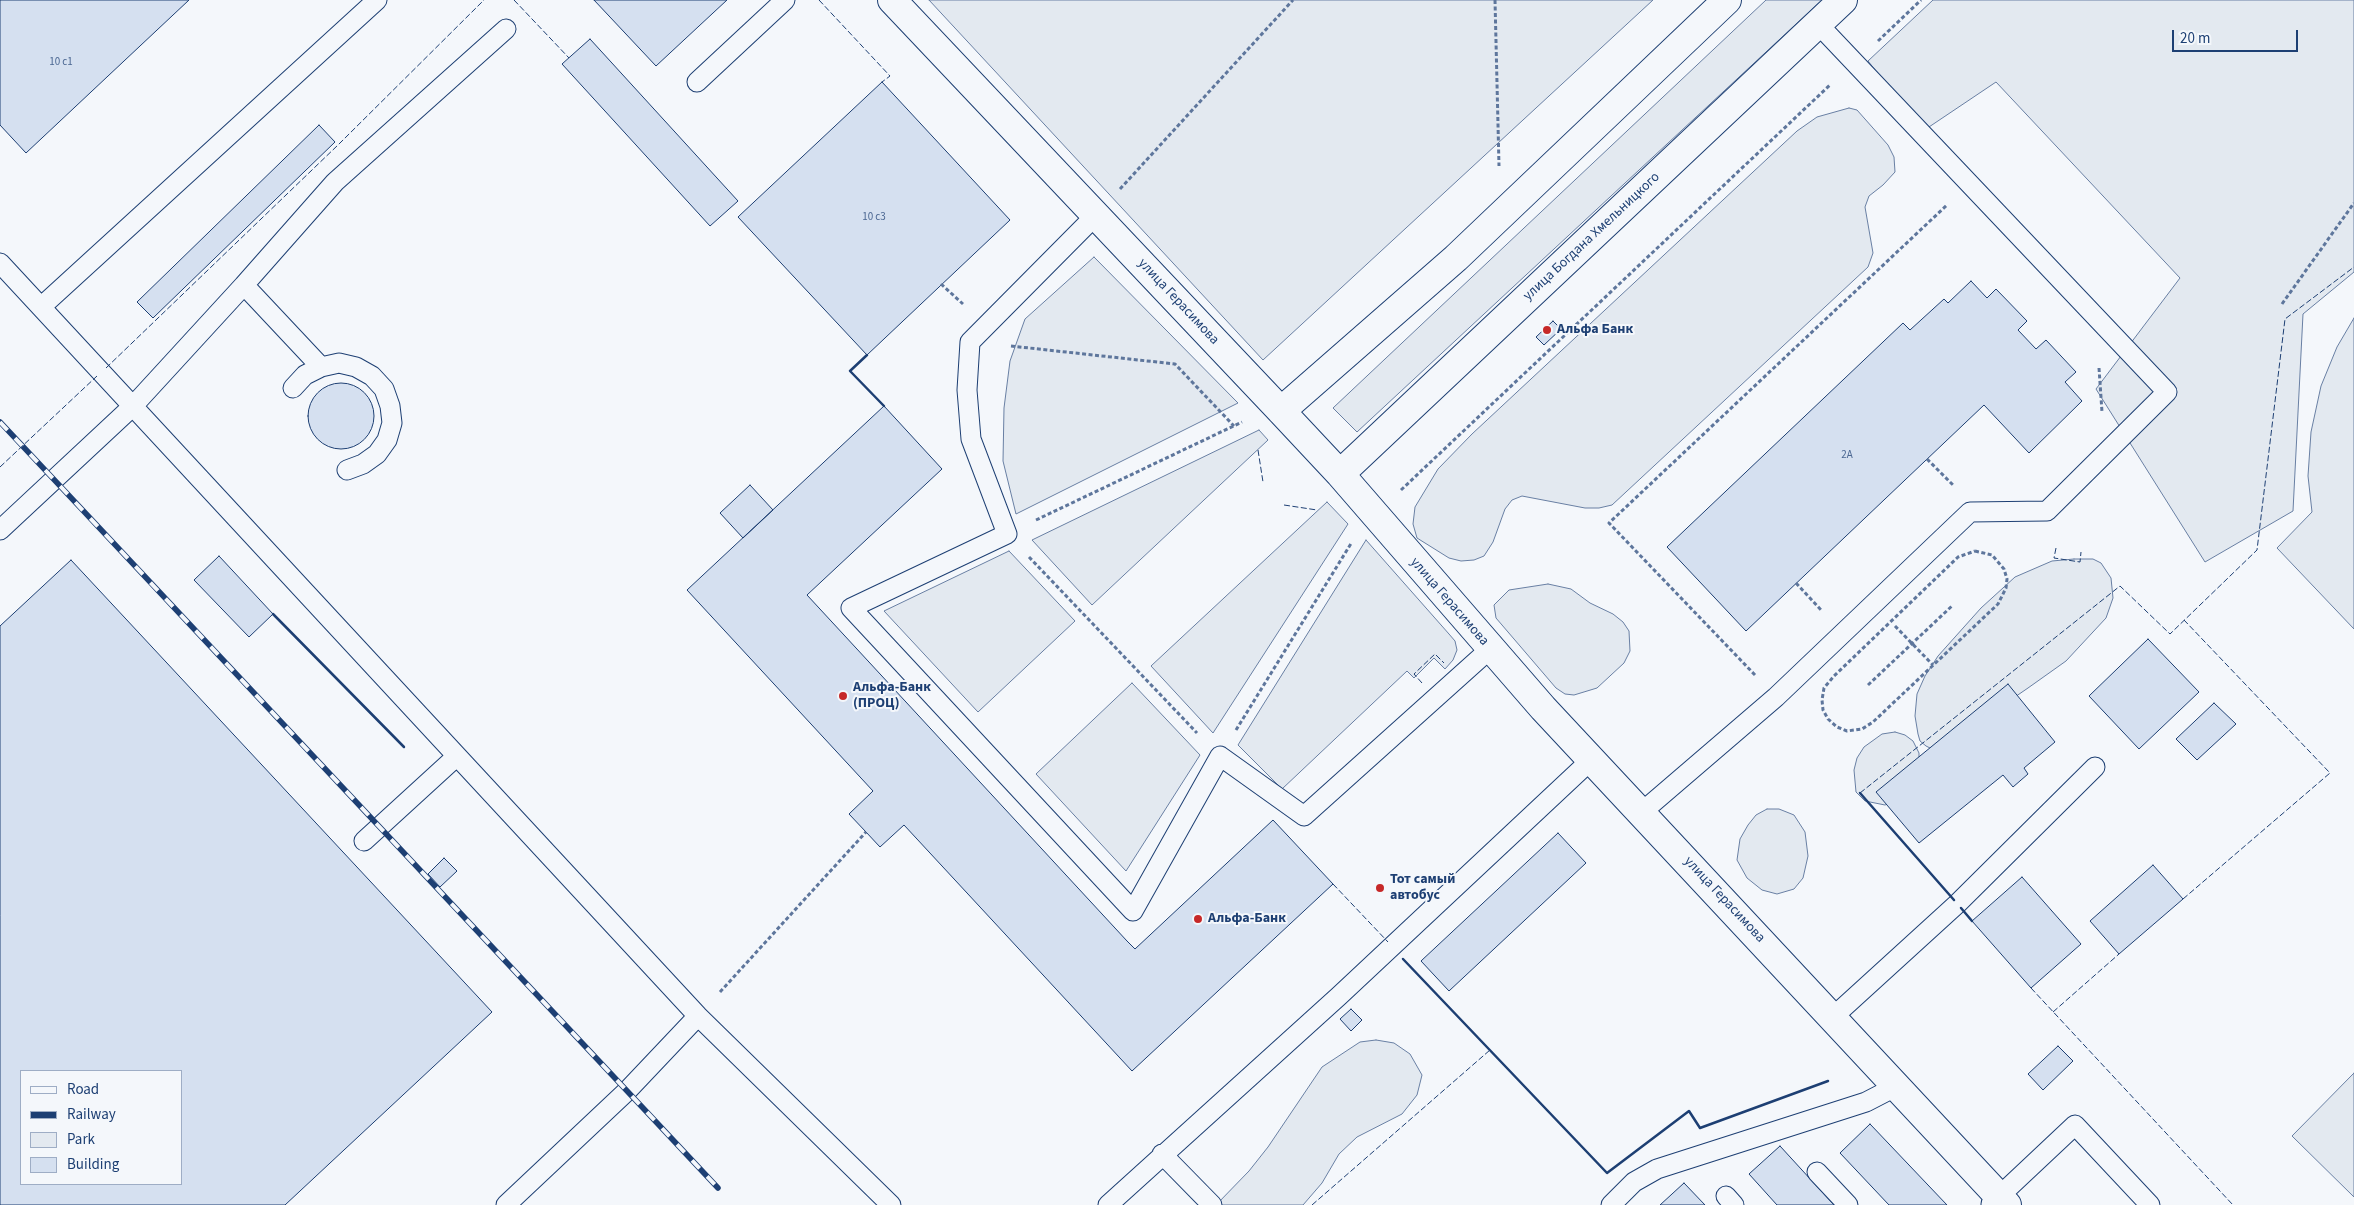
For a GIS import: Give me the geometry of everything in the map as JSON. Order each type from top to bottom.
[{"type":"street","name":"улица Герасимова","points":[[892,0],[1340,474],[1490,649],[1591,760],[1642,812],[1897,1086],[1999,1202]]},
{"type":"street","points":[[1281,411],[1456,258],[1727,0]]},
{"type":"street","name":"улица Богдана Хмельницкого","points":[[1340,474],[1843,0]]},
{"type":"lane","points":[[41,308],[377,0]]},
{"type":"lane","points":[[697,82],[785,0]]},
{"type":"lane","points":[[1642,812],[1776,697],[1970,512],[2047,510],[2167,392],[1818,24]]},
{"type":"lane","points":[[0,530],[133,406],[335,182],[506,29]]},
{"type":"lane","points":[[1096,215],[970,342],[967,390],[971,439],[1007,534],[851,608],[1133,911],[1220,756],[1304,816],[1490,649]]},
{"type":"lane","points":[[0,264],[698,1016],[891,1205]]},
{"type":"lane","points":[[244,285],[321,366]]},
{"type":"lane","points":[[293,388],[305,375],[321,366],[339,363],[356,366],[372,376],[384,389],[390,406],[392,423],[387,440],[377,454],[364,464],[347,470]]},
{"type":"lane","points":[[364,841],[457,756]]},
{"type":"lane","points":[[1108,1205],[1162,1154],[1339,996],[1591,760]]},
{"type":"lane","points":[[1833,1017],[1957,904],[2095,767]]},
{"type":"lane","points":[[506,1205],[627,1091],[698,1016]]},
{"type":"lane","points":[[1611,1205],[1634,1182],[1657,1168],[1866,1102],[1897,1086]]},
{"type":"lane","points":[[1999,1202],[2075,1125],[2150,1205]]},
{"type":"lane","points":[[1162,1154],[1212,1205]]},
{"type":"lane","points":[[1818,1172],[1848,1205]]},
{"type":"path","points":[[1096,215],[1293,0]]},
{"type":"path","points":[[1495,0],[1499,171]]},
{"type":"path","points":[[1251,418],[1007,534],[1220,756],[1358,533],[1374,515],[1921,0]]},
{"type":"path","points":[[1776,697],[1609,523],[1952,200]]},
{"type":"path","points":[[2282,304],[2354,202]]},
{"type":"path","points":[[941,284],[966,308]]},
{"type":"path","points":[[970,342],[1176,364],[1234,426]]},
{"type":"path","points":[[1927,459],[1955,487]]},
{"type":"path","points":[[1967,552],[1985,552],[1999,562],[2007,579],[2006,588],[1998,604],[1933,665],[1873,722],[1862,729],[1847,731],[1837,727],[1828,719],[1823,710],[1824,688],[1891,622],[1958,557],[1967,552]]},
{"type":"path","points":[[1796,583],[1822,611]]},
{"type":"path","points":[[1868,685],[1953,605]]},
{"type":"path","points":[[1891,622],[1933,665]]},
{"type":"path","points":[[698,1016],[866,832]]},
{"type":"green space","points":[[929,0],[1653,0],[1263,360]]},
{"type":"green space","points":[[1766,0],[1822,0],[1357,432],[1333,408]]},
{"type":"green space","points":[[1933,0],[2354,0],[2354,272],[2303,314],[2293,511],[2205,562],[2096,389],[2180,278],[1996,82],[1923,131],[1868,61]]},
{"type":"green space","points":[[1849,108],[1857,110],[1888,145],[1894,157],[1895,172],[1869,196],[1865,207],[1873,253],[1868,267],[1612,505],[1599,508],[1585,508],[1522,496],[1512,500],[1505,509],[1493,542],[1484,556],[1474,560],[1461,561],[1449,558],[1417,538],[1413,524],[1415,507],[1438,469],[1472,434],[1797,131],[1817,117]]},
{"type":"green space","points":[[1094,257],[1238,403],[1016,514],[1003,461],[1004,408],[1010,361],[1025,319]]},
{"type":"green space","points":[[2354,318],[2354,629],[2277,548],[2312,512],[2308,476],[2311,432],[2321,386],[2337,347]]},
{"type":"green space","points":[[1259,430],[1268,440],[1092,605],[1032,540]]},
{"type":"green space","points":[[1327,502],[1348,524],[1213,733],[1151,666]]},
{"type":"green space","points":[[1366,540],[1455,641],[1457,650],[1453,660],[1445,669],[1434,658],[1414,678],[1407,671],[1282,789],[1238,745]]},
{"type":"green space","points":[[1009,551],[1075,621],[978,712],[884,611]]},
{"type":"green space","points":[[2093,559],[2101,563],[2111,578],[2113,598],[2106,618],[2066,661],[1936,751],[1926,746],[1920,741],[1918,734],[1915,716],[1917,694],[1925,676],[1938,656],[1981,608],[2015,577],[2052,561]]},
{"type":"green space","points":[[1548,584],[1571,589],[1590,603],[1613,614],[1623,622],[1629,631],[1630,651],[1624,663],[1597,688],[1574,695],[1565,694],[1556,688],[1496,618],[1494,605],[1509,590]]},
{"type":"green space","points":[[1132,683],[1200,755],[1126,871],[1036,774]]},
{"type":"green space","points":[[1895,732],[1905,735],[1913,741],[1919,753],[1919,764],[1897,801],[1885,805],[1865,801],[1856,792],[1854,770],[1857,758],[1864,747],[1882,734]]},
{"type":"green space","points":[[1767,809],[1779,809],[1794,815],[1805,832],[1808,856],[1803,878],[1794,889],[1777,894],[1762,890],[1747,878],[1737,860],[1740,839],[1748,825],[1756,815]]},
{"type":"green space","points":[[1376,1040],[1394,1043],[1410,1054],[1422,1075],[1417,1095],[1402,1114],[1357,1137],[1339,1154],[1322,1183],[1303,1205],[1216,1205],[1249,1171],[1268,1147],[1322,1067],[1360,1042]]},
{"type":"green space","points":[[2354,1073],[2354,1197],[2292,1136]]},
{"type":"building","points":[[0,0],[189,0],[26,153],[0,125]]},
{"type":"building","points":[[594,0],[727,0],[656,66]]},
{"type":"building","points":[[590,39],[738,201],[710,226],[562,64]]},
{"type":"building","points":[[882,82],[1010,220],[867,355],[738,217]]},
{"type":"building","points":[[319,125],[335,142],[153,318],[137,302]]},
{"type":"building","points":[[1971,281],[1987,298],[1996,289],[2027,321],[2018,330],[2036,349],[2046,340],[2076,372],[2065,382],[2082,401],[2029,453],[1984,405],[1746,631],[1667,547],[1903,323],[1910,330],[1944,299],[1948,303]]},
{"type":"building","points":[[1553,321],[1561,329],[1544,345],[1536,337]]},
{"type":"building","points":[[341,383],[354,386],[364,393],[371,403],[374,416],[371,429],[364,439],[354,446],[341,449],[328,446],[318,439],[311,429],[308,416],[311,403],[318,393],[328,386]]},
{"type":"building","name":"Альфа-Банк (ПРОЦ)","points":[[884,406],[942,469],[807,595],[1127,941],[1135,949],[1273,820],[1333,884],[1132,1071],[904,825],[880,847],[849,814],[873,791],[687,590]]},
{"type":"building","points":[[750,485],[773,510],[743,538],[720,513]]},
{"type":"building","points":[[219,556],[273,614],[249,637],[194,580]]},
{"type":"building","points":[[71,560],[492,1012],[285,1205],[0,1205],[0,626]]},
{"type":"building","points":[[2148,639],[2199,692],[2139,749],[2089,696]]},
{"type":"building","points":[[2008,684],[2055,742],[2024,768],[2028,774],[2013,787],[2003,775],[1919,843],[1876,792]]},
{"type":"building","points":[[2214,703],[2236,724],[2197,760],[2176,739]]},
{"type":"building","points":[[1558,833],[1586,863],[1449,991],[1421,961]]},
{"type":"building","points":[[444,858],[457,871],[440,887],[428,874]]},
{"type":"building","points":[[2153,865],[2183,899],[2119,954],[2090,921]]},
{"type":"building","points":[[2022,877],[2081,944],[2031,988],[1972,921]]},
{"type":"building","points":[[1351,1009],[1362,1020],[1351,1031],[1340,1019]]},
{"type":"building","points":[[2058,1046],[2073,1061],[2043,1090],[2028,1074]]},
{"type":"building","points":[[1870,1124],[1947,1205],[1889,1205],[1840,1153]]},
{"type":"building","points":[[1780,1146],[1834,1205],[1777,1205],[1749,1174]]},
{"type":"building","points":[[1684,1183],[1705,1205],[1660,1205]]},
{"type":"railway","points":[[0,422],[718,1188]]},
{"type":"fence","points":[[106,368],[338,145],[484,0]]},
{"type":"fence","points":[[514,0],[569,58]]},
{"type":"fence","points":[[819,0],[890,76],[882,82]]},
{"type":"fence","points":[[1860,793],[2120,586],[2170,634],[2257,550],[2285,319],[2354,267]]},
{"type":"fence","points":[[0,467],[97,376]]},
{"type":"fence","points":[[1258,450],[1263,482]]},
{"type":"fence","points":[[1284,505],[1317,510]]},
{"type":"fence","points":[[2056,548],[2054,558],[2080,562],[2081,552]]},
{"type":"fence","points":[[2183,899],[2330,773],[2184,620]]},
{"type":"fence","points":[[1422,683],[1414,674],[1435,654],[1444,663]]},
{"type":"fence","points":[[1333,884],[1388,942]]},
{"type":"fence","points":[[2053,1012],[2119,954]]},
{"type":"fence","points":[[2031,988],[2233,1205]]},
{"type":"fence","points":[[1312,1205],[1490,1050]]},
{"type":"wall","points":[[867,355],[850,371],[884,406]]},
{"type":"wall","points":[[273,614],[404,747]]},
{"type":"wall","points":[[1860,793],[1954,900]]},
{"type":"wall","points":[[1961,908],[1972,921]]},
{"type":"wall","points":[[1403,959],[1607,1173],[1689,1111],[1700,1128],[1828,1081]]},
{"type":"place","name":"Альфа Банк","points":[[1547,330]]},
{"type":"place","name":"Альфа-Банк (ПРОЦ)","points":[[843,696]]},
{"type":"place","name":"Тот самый автобус","points":[[1380,888]]},
{"type":"place","name":"Альфа-Банк","points":[[1198,919]]}]
